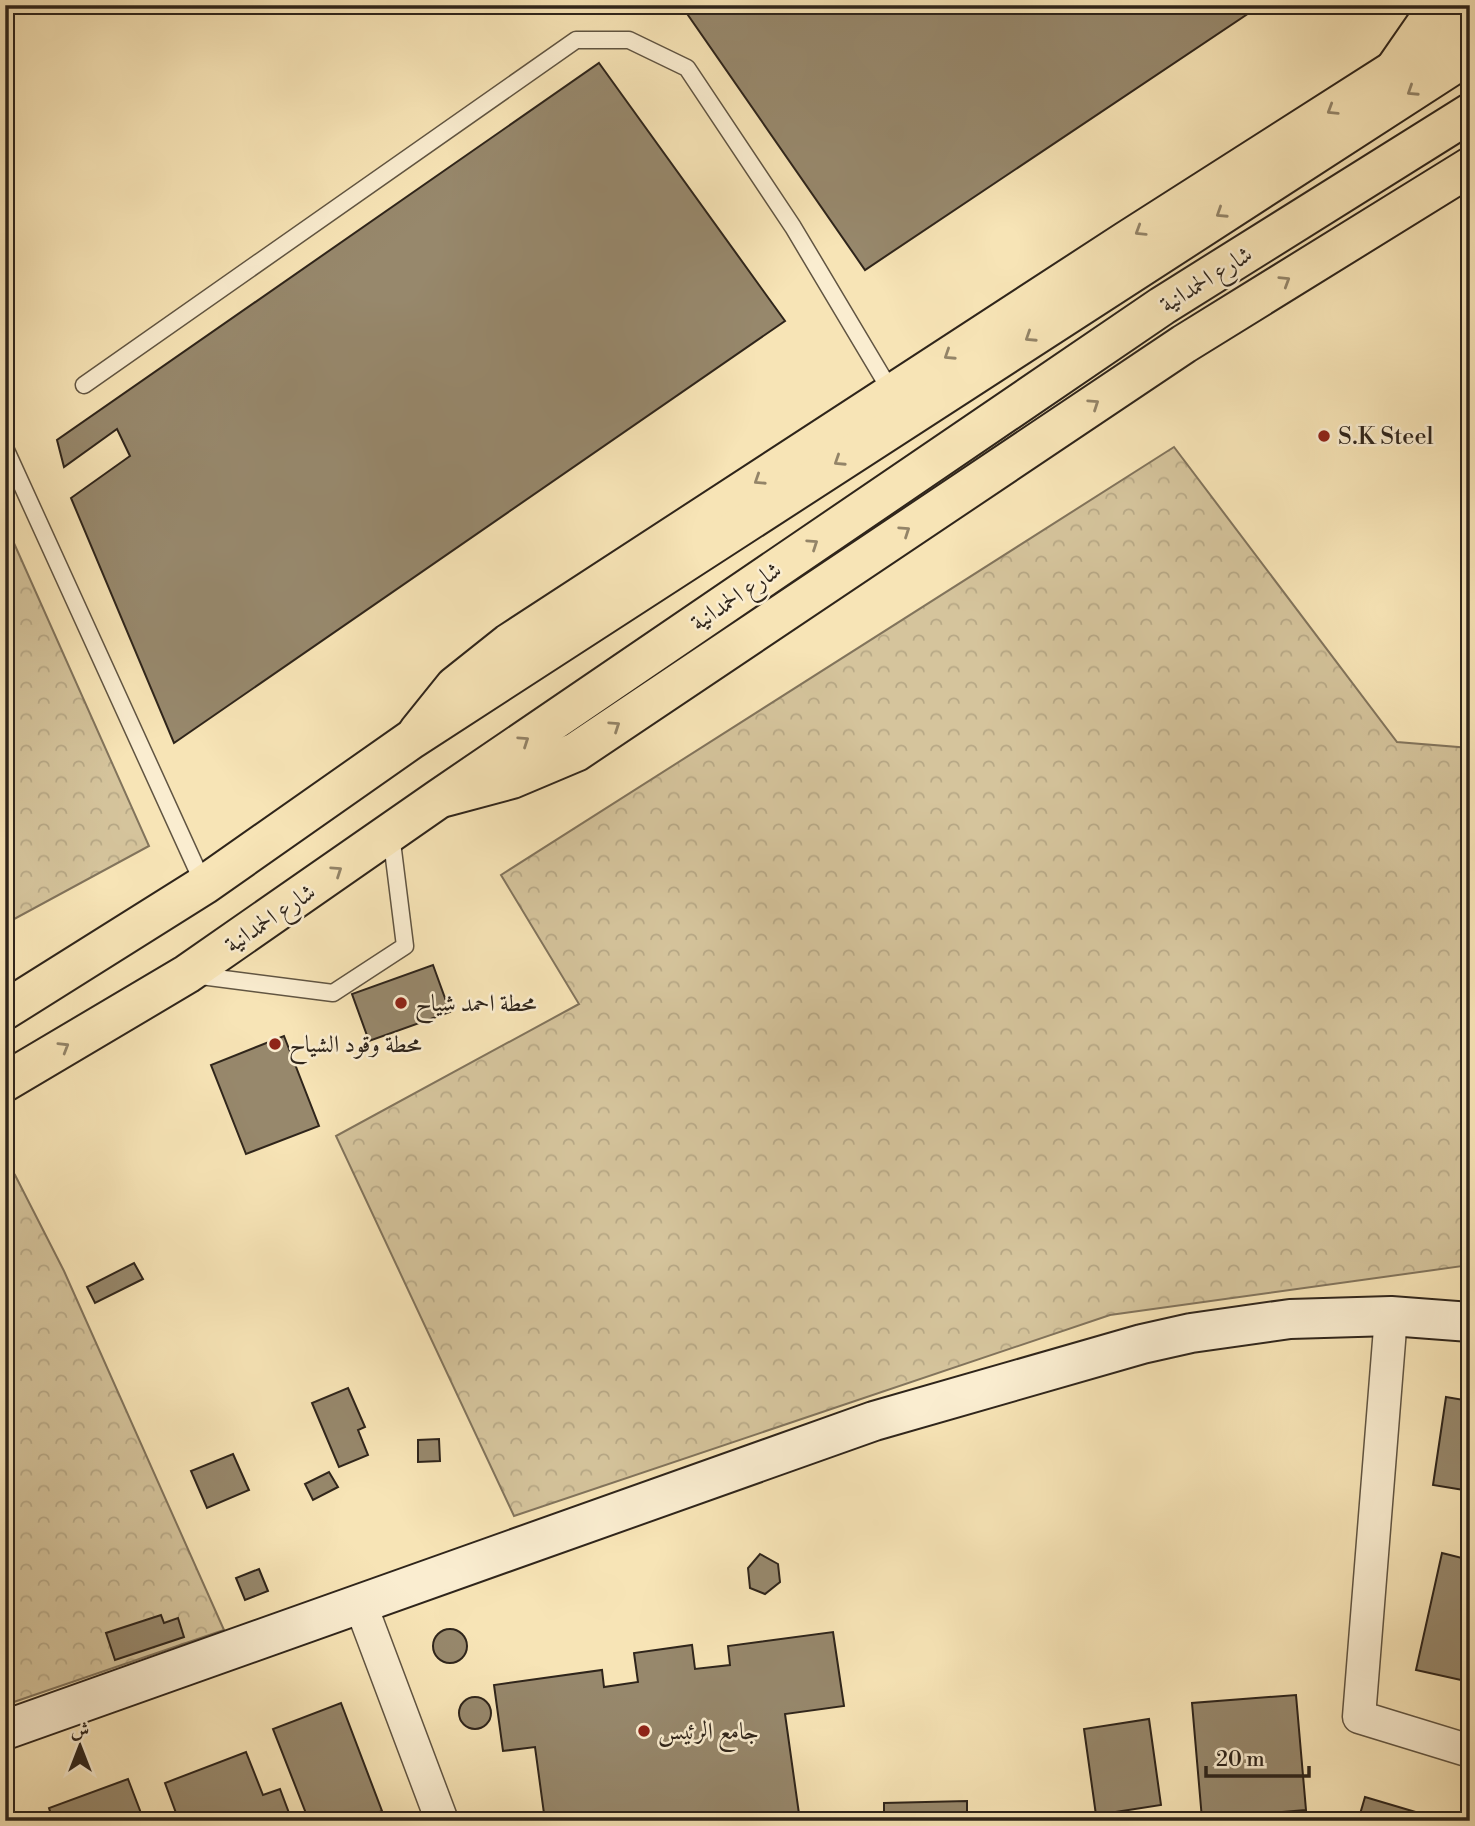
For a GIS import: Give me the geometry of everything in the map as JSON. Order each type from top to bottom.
[{"type":"main road","points":[[1394,70],[1439,5]]},
{"type":"main road","points":[[412,739],[455,686],[509,643],[1126,240],[1394,70],[1470,16]]},
{"type":"main road","name":"شارع الحمدانية","points":[[5,1010],[204,885],[412,739],[1470,54]]},
{"type":"main road","name":"شارع الحمدانية","points":[[5,1082],[187,974],[440,798],[1162,306],[1470,113]]},
{"type":"main road","points":[[440,798],[512,779],[576,752],[1184,344],[1470,167]]},
{"type":"street","points":[[5,1730],[874,1421],[1142,1344],[1191,1333],[1278,1321],[1391,1316],[1470,1322]]},
{"type":"street","points":[[1391,1316],[1359,1717],[1470,1751]]},
{"type":"street","points":[[360,1603],[442,1821]]},
{"type":"lane","points":[[84,385],[576,40],[629,40],[687,68],[793,227],[892,393]]},
{"type":"lane","points":[[5,448],[204,885]]},
{"type":"lane","points":[[187,974],[333,993],[405,946],[391,834]]},
{"type":"green space","points":[[1174,447],[1397,742],[1470,748],[1470,1265],[1110,1315],[514,1516],[336,1136],[579,1004],[501,875]]},
{"type":"green space","points":[[5,523],[149,846],[5,924]]},
{"type":"green space","points":[[15,1175],[64,1271],[224,1630],[5,1705],[5,1181]]},
{"type":"building","points":[[681,5],[1261,5],[865,270]]},
{"type":"building","points":[[599,63],[785,321],[174,743],[71,498],[130,456],[117,429],[64,467],[57,440]]},
{"type":"building","name":"محطة احمد شياح","points":[[433,965],[450,1012],[369,1041],[352,994]]},
{"type":"building","points":[[284,1036],[319,1126],[246,1154],[211,1065]]},
{"type":"building","points":[[134,1263],[143,1279],[95,1303],[87,1287]]},
{"type":"building","points":[[348,1388],[365,1427],[358,1430],[368,1455],[339,1467],[312,1403]]},
{"type":"building","points":[[1446,1397],[1470,1401],[1470,1491],[1433,1485]]},
{"type":"building","points":[[439,1439],[440,1461],[418,1462],[418,1440]]},
{"type":"building","points":[[233,1454],[249,1490],[207,1508],[191,1471]]},
{"type":"building","points":[[329,1472],[338,1487],[313,1500],[305,1484]]},
{"type":"building","points":[[1442,1553],[1470,1560],[1470,1682],[1416,1670]]},
{"type":"building","points":[[760,1554],[778,1564],[780,1582],[765,1594],[750,1588],[748,1568]]},
{"type":"building","points":[[259,1569],[268,1591],[245,1600],[236,1578]]},
{"type":"building","points":[[161,1615],[164,1623],[178,1618],[184,1637],[115,1660],[106,1633]]},
{"type":"building","points":[[450,1629],[462,1634],[467,1646],[462,1658],[450,1663],[438,1658],[433,1646],[438,1634]]},
{"type":"building","name":"جامع الرئيس","points":[[833,1632],[844,1706],[785,1714],[800,1821],[545,1821],[535,1747],[503,1751],[494,1685],[602,1670],[604,1687],[638,1682],[634,1653],[692,1645],[695,1669],[730,1665],[728,1646]]},
{"type":"building","points":[[1296,1695],[1306,1810],[1202,1819],[1192,1703]]},
{"type":"building","points":[[475,1697],[486,1702],[491,1713],[486,1724],[475,1729],[464,1724],[459,1713],[464,1702]]},
{"type":"building","points":[[341,1703],[382,1811],[357,1821],[309,1821],[273,1729]]},
{"type":"building","points":[[1149,1719],[1161,1805],[1096,1815],[1084,1729]]},
{"type":"building","points":[[246,1752],[263,1795],[280,1789],[292,1821],[179,1821],[165,1783]]},
{"type":"building","points":[[128,1779],[144,1821],[53,1821],[49,1808]]},
{"type":"building","points":[[1365,1797],[1446,1821],[1358,1821]]},
{"type":"building","points":[[967,1801],[967,1820],[884,1821],[884,1803]]},
{"type":"place","name":"S.K Steel","points":[[1324,436]]},
{"type":"place","name":"محطة احمد شياح","points":[[401,1003]]},
{"type":"place","name":"محطة وقود الشياح","points":[[275,1044]]},
{"type":"place","name":"جامع الرئيس","points":[[644,1731]]}]
